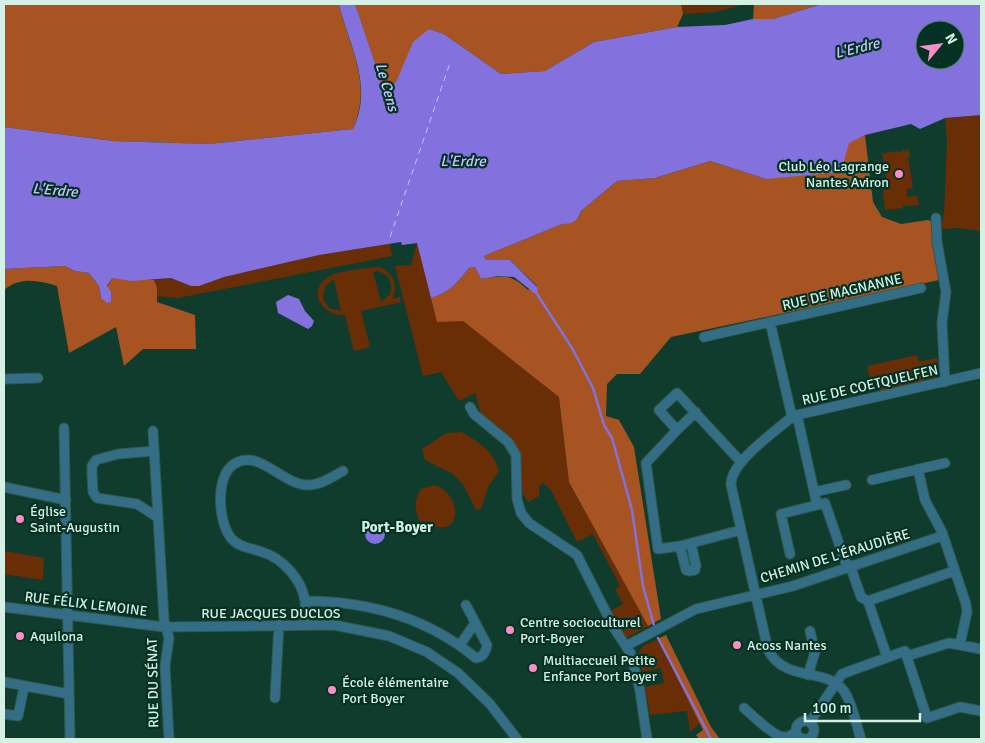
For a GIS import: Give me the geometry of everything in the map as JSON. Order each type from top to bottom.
[{"type":"street","points":[[936,218],[937,242],[946,292],[942,316],[945,382]]},
{"type":"street","name":"RUE DE MAGNANNE","points":[[704,338],[920,288]]},
{"type":"street","name":"RUE DE MAGNANNE","points":[[770,322],[817,505]]},
{"type":"street","name":"RUE DE COETQUELFEN","points":[[836,684],[783,667],[772,656],[755,595],[731,481],[732,474],[741,462],[795,416],[981,373]]},
{"type":"street","points":[[4,379],[38,378]]},
{"type":"street","points":[[677,430],[659,410],[677,393],[741,462]]},
{"type":"street","points":[[470,407],[474,414],[508,442],[516,456],[516,499],[521,513],[530,523],[577,555],[614,628],[626,646],[635,665],[647,739]]},
{"type":"street","points":[[696,412],[648,458],[645,466],[656,545],[660,550],[741,530]]},
{"type":"street","points":[[64,428],[70,739]]},
{"type":"street","name":"RUE DU SÉNAT","points":[[152,432],[164,627],[169,638],[165,666],[168,739]]},
{"type":"street","points":[[154,451],[118,454],[96,460],[92,466],[93,492],[97,498],[103,500],[137,504],[157,517]]},
{"type":"street","points":[[304,624],[305,601],[294,577],[280,561],[232,539],[224,526],[220,484],[230,466],[245,460],[256,461],[275,472],[306,485],[320,483],[343,471]]},
{"type":"street","points":[[872,480],[945,463]]},
{"type":"street","points":[[918,470],[925,500],[942,536],[967,607],[960,644]]},
{"type":"street","points":[[814,492],[846,485]]},
{"type":"street","points":[[4,487],[66,500]]},
{"type":"street","points":[[790,554],[782,514],[826,503],[861,596],[868,601],[886,656]]},
{"type":"street","name":"CHEMIN DE L'ÉRAUDIÈRE","points":[[626,646],[696,609],[793,586],[942,536]]},
{"type":"street","points":[[680,546],[686,570],[689,572],[695,570],[696,566],[691,543]]},
{"type":"street","points":[[868,601],[954,571]]},
{"type":"street","points":[[305,601],[362,604],[391,611],[436,630],[476,658],[486,652],[487,645],[466,605]]},
{"type":"street","name":"RUE FÉLIX LEMOINE","points":[[4,607],[164,627]]},
{"type":"street","points":[[460,645],[475,623]]},
{"type":"street","points":[[275,698],[279,624]]},
{"type":"street","name":"RUE JACQUES DUCLOS","points":[[164,627],[279,624],[340,625],[402,640],[427,652],[475,688],[517,739]]},
{"type":"street","points":[[808,675],[815,652],[810,631]]},
{"type":"street","points":[[810,722],[842,674],[886,656],[906,654],[949,643],[981,649]]},
{"type":"street","points":[[906,654],[927,718],[960,707],[981,711]]},
{"type":"street","points":[[4,682],[69,694]]},
{"type":"street","points":[[836,684],[846,694],[861,739]]},
{"type":"street","points":[[4,714],[18,716],[24,687]]},
{"type":"street","points":[[744,708],[758,721],[786,738],[796,732],[799,723],[806,720],[814,725],[813,735],[804,739],[796,732]]},
{"type":"shaded area","points":[[4,4],[339,4],[360,81],[359,112],[353,129],[209,144],[113,141],[4,127]]},
{"type":"shaded area","points":[[355,4],[681,4],[683,14],[677,27],[594,42],[545,71],[501,74],[444,34],[429,29],[390,91],[384,91]]},
{"type":"shaded area","points":[[681,4],[746,4],[716,12],[683,14]]},
{"type":"shaded area","points":[[754,4],[822,4],[773,19],[753,19]]},
{"type":"shaded area","points":[[981,115],[981,231],[958,228],[941,229],[944,213],[947,141],[945,118]]},
{"type":"shaded area","points":[[865,135],[873,202],[882,217],[901,224],[928,220],[933,222],[939,280],[671,337],[640,374],[617,374],[607,384],[606,416],[619,420],[634,447],[661,619],[648,626],[569,482],[559,397],[463,321],[437,322],[431,298],[448,290],[469,268],[475,267],[481,279],[507,277],[517,281],[528,290],[537,286],[510,260],[486,260],[484,256],[579,217],[581,211],[617,181],[655,178],[710,161],[766,179]]},
{"type":"shaded area","name":"Club Léo Lagrange Nantes Aviron","points":[[909,149],[910,157],[908,158],[913,188],[907,189],[907,197],[917,196],[919,205],[885,210],[883,190],[888,189],[882,152],[885,154],[889,151],[891,153],[901,152],[901,150],[907,151]]},
{"type":"shaded area","points":[[417,243],[463,321],[559,397],[569,482],[648,626],[619,642],[603,615],[623,604],[615,589],[620,586],[593,534],[577,542],[551,490],[543,483],[539,486],[539,496],[528,502],[520,489],[519,456],[481,414],[475,393],[459,401],[441,372],[423,376],[395,266],[411,265]]},
{"type":"shaded area","points":[[390,244],[392,256],[178,298],[156,296],[157,288],[154,280],[171,278],[191,286],[199,286],[224,277],[319,255]]},
{"type":"shaded area","points":[[65,266],[75,271],[89,273],[99,286],[101,298],[112,278],[154,280],[157,288],[157,302],[195,315],[196,349],[143,349],[124,366],[116,327],[69,353],[57,286],[43,282],[23,281],[4,290],[4,269]]},
{"type":"shaded area","points":[[378,267],[391,275],[395,284],[392,299],[400,297],[401,302],[361,311],[370,347],[354,351],[345,315],[337,315],[324,308],[318,296],[318,289],[332,275]],"holes":[[[377,271],[387,276],[391,286],[390,294],[381,302],[373,272]],[[334,280],[341,311],[329,308],[323,299],[325,287]]]},
{"type":"shaded area","points":[[917,355],[919,362],[937,358],[939,370],[935,378],[880,391],[878,386],[871,385],[867,366]]},
{"type":"shaded area","points":[[461,432],[479,443],[489,452],[499,471],[488,487],[481,509],[476,510],[463,484],[453,474],[425,460],[422,449],[446,433]]},
{"type":"shaded area","points":[[434,485],[449,495],[455,511],[454,519],[451,525],[444,527],[434,526],[425,533],[416,511],[416,500],[421,489]]},
{"type":"shaded area","points":[[4,551],[44,558],[43,580],[4,574]]},
{"type":"shaded area","points":[[666,635],[711,727],[720,739],[699,739],[696,735],[703,730],[658,639]]},
{"type":"shaded area","points":[[658,639],[700,723],[690,732],[687,711],[650,715],[645,687],[664,683],[661,668],[642,672],[639,652],[643,646]]},
{"type":"water","name":"L'Erdre","points":[[339,4],[355,4],[384,90],[389,91],[397,80],[413,42],[429,29],[444,34],[501,74],[545,71],[594,42],[677,27],[725,25],[753,19],[773,19],[822,4],[981,4],[981,115],[945,118],[920,129],[911,124],[865,135],[849,143],[841,172],[766,179],[710,161],[655,178],[617,181],[581,211],[574,221],[562,224],[484,256],[486,260],[510,260],[537,287],[538,296],[514,277],[498,276],[481,279],[475,267],[469,268],[448,290],[431,298],[417,243],[402,245],[401,242],[319,255],[224,277],[199,286],[191,286],[171,278],[132,281],[112,278],[107,286],[111,292],[111,302],[107,303],[101,298],[99,286],[89,273],[75,271],[65,266],[4,269],[4,127],[113,141],[209,144],[353,129],[359,113],[361,97],[358,66]]},
{"type":"water","points":[[288,295],[299,299],[305,311],[314,321],[308,329],[278,313],[276,302]]},
{"type":"water","points":[[375,524],[382,527],[385,534],[382,541],[375,544],[368,541],[365,534],[368,527]]},
{"type":"waterway","points":[[537,294],[572,348],[593,388],[604,425],[612,438],[632,510],[643,586],[655,629]]},
{"type":"waterway","points":[[658,638],[711,739]]},
{"type":"ferry route","points":[[390,237],[450,63]]},
{"type":"place","name":"Club Léo Lagrange Nantes Aviron","points":[[899,174]]},
{"type":"place","name":"Église Saint-Augustin","points":[[20,519]]},
{"type":"place","name":"Centre socioculturel Port-Boyer","points":[[510,630]]},
{"type":"place","name":"Aquilona","points":[[20,636]]},
{"type":"place","name":"Acoss Nantes","points":[[737,645]]},
{"type":"place","name":"Multiaccueil Petite Enfance Port Boyer","points":[[533,668]]},
{"type":"place","name":"École élémentaire Port Boyer","points":[[332,690]]},
{"type":"district","name":"Port-Boyer","points":[[397,527]]},
{"type":"water label","name":"Le Cens","points":[[387,87]]}]
